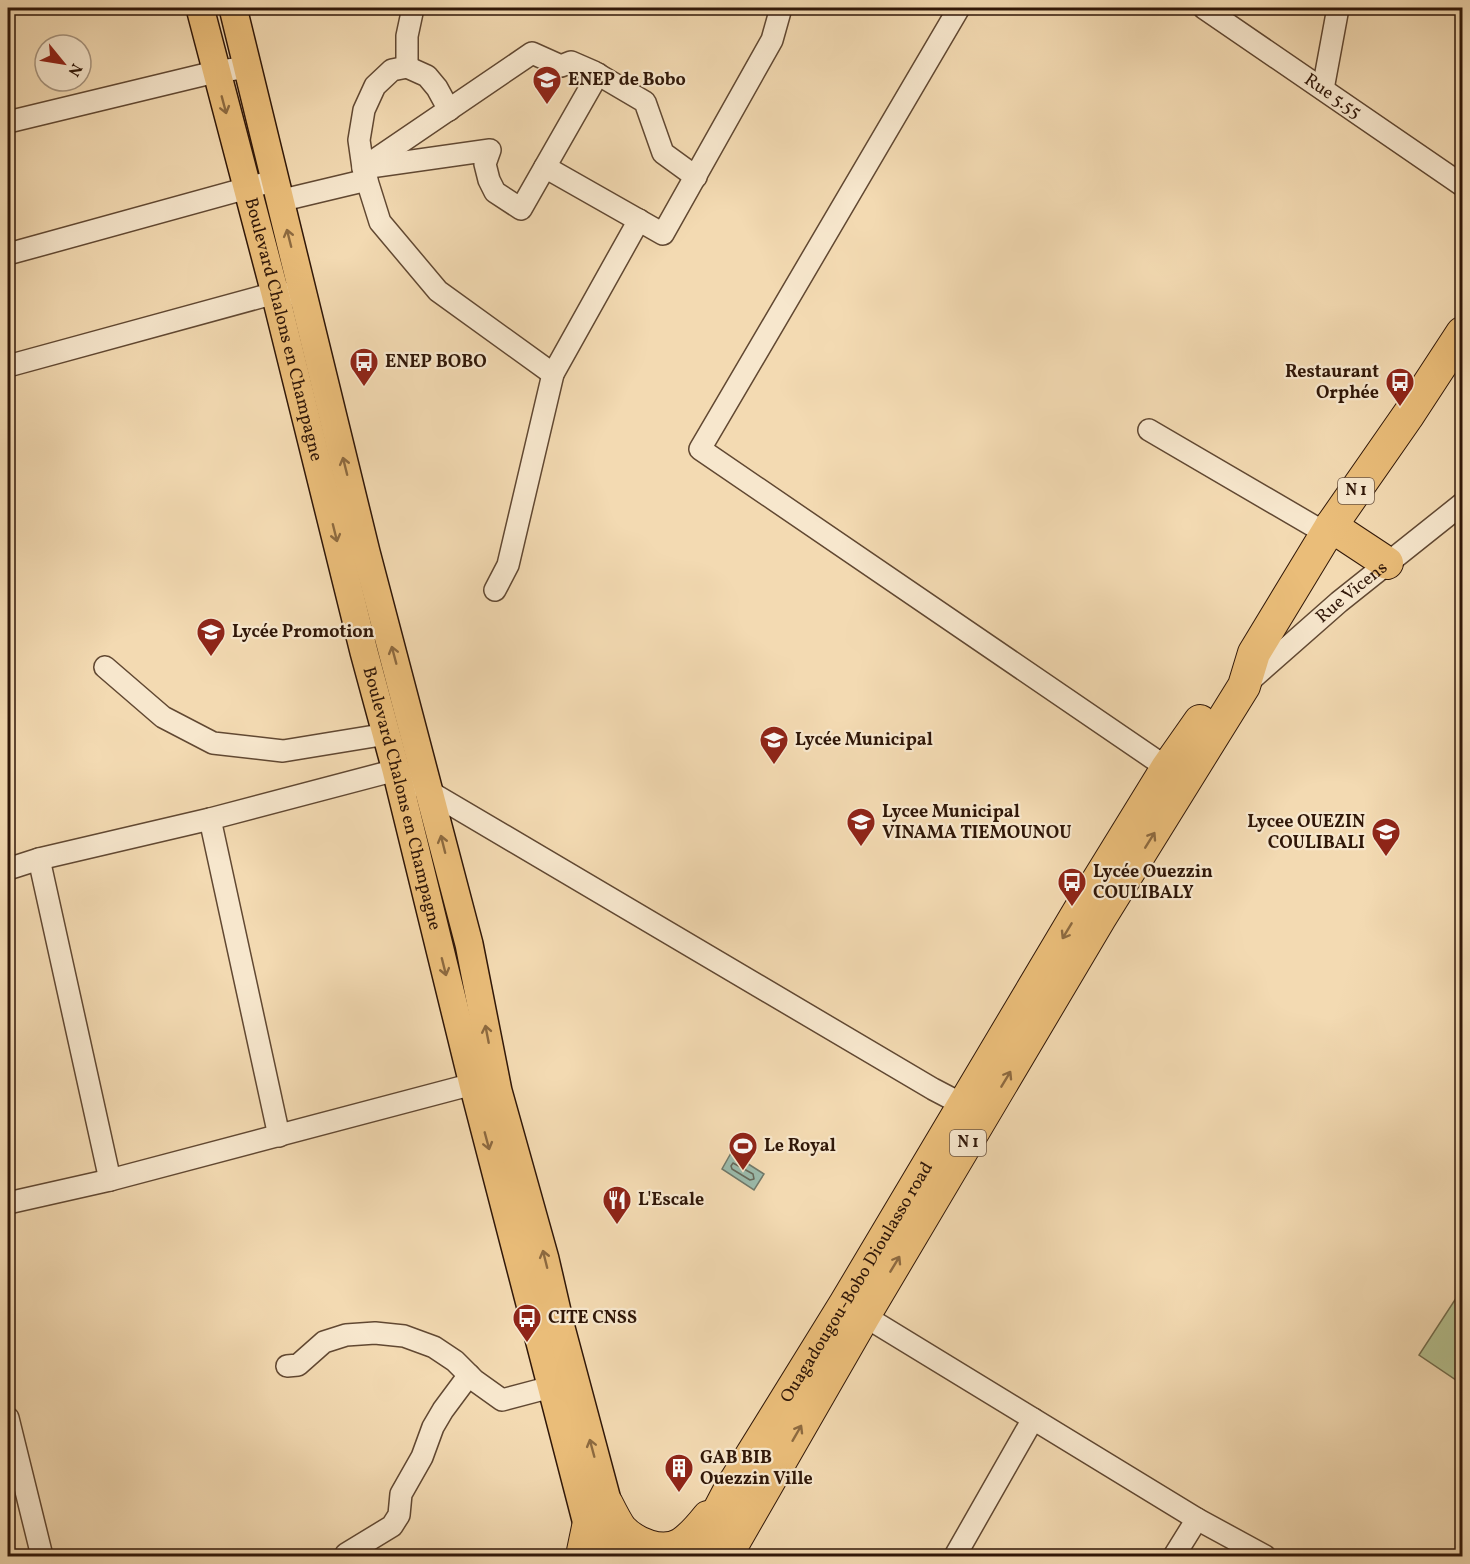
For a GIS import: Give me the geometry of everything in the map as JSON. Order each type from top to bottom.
[{"type":"highway","name":"N 1","points":[[1254,653],[1329,530],[1462,333]]},
{"type":"highway","points":[[1329,530],[1387,563]]},
{"type":"highway","name":"Ouagadougou-Bobo Dioulasso road","points":[[695,1557],[728,1493],[854,1310],[974,1111],[1100,918],[1228,677],[1254,653]]},
{"type":"highway","name":"Ouagadougou-Bobo Dioulasso road","points":[[1177,774],[1244,686],[1254,653]]},
{"type":"highway","name":"Ouagadougou-Bobo Dioulasso road","points":[[732,1548],[854,1310]]},
{"type":"highway","points":[[593,1536],[621,1528],[635,1540],[666,1549],[679,1545],[690,1538],[728,1493]]},
{"type":"main road","name":"Boulevard Chalons en Champagne","points":[[200,8],[275,293],[551,1386],[593,1536],[622,1557]]},
{"type":"main road","name":"Boulevard Chalons en Champagne","points":[[233,8],[366,552],[468,944],[498,1091],[545,1258],[560,1324],[593,1536]]},
{"type":"street","points":[[407,67],[407,36],[413,8]]},
{"type":"street","points":[[545,166],[663,234],[772,40],[781,8]]},
{"type":"street","points":[[959,8],[700,449],[1177,774]]},
{"type":"street","name":"Rue 5.55","points":[[1204,8],[1462,185]]},
{"type":"street","points":[[1323,89],[1338,8]]},
{"type":"street","points":[[365,174],[448,110],[532,53],[561,66],[571,62],[598,74],[645,102],[663,153],[696,177]]},
{"type":"street","points":[[8,122],[215,72],[248,67]]},
{"type":"street","points":[[448,110],[437,88],[427,76],[407,67],[392,70],[375,86],[364,110],[359,140],[365,174],[380,222],[438,291],[553,374]]},
{"type":"street","points":[[8,254],[246,188],[277,191],[490,150],[485,164],[495,192],[521,209],[598,74]]},
{"type":"street","points":[[495,590],[508,565],[553,374],[639,220]]},
{"type":"street","points":[[8,366],[275,293],[303,295]]},
{"type":"street","points":[[1149,430],[1329,530]]},
{"type":"street","name":"Rue Vicens","points":[[1244,686],[1339,602],[1462,504]]},
{"type":"street","points":[[105,667],[163,717],[213,743],[284,751],[387,734]]},
{"type":"street","points":[[8,869],[39,859],[210,819],[396,770],[933,1089],[974,1111]]},
{"type":"street","points":[[210,819],[279,1136]]},
{"type":"street","points":[[39,859],[110,1180]]},
{"type":"street","points":[[8,1203],[110,1180],[473,1084],[498,1091]]},
{"type":"street","points":[[854,1310],[1197,1519],[1265,1557]]},
{"type":"street","points":[[287,1366],[298,1365],[324,1342],[346,1335],[375,1333],[404,1336],[434,1347],[455,1361],[502,1400],[551,1386]]},
{"type":"street","points":[[346,1554],[392,1526],[399,1515],[401,1494],[422,1457],[434,1427],[443,1410],[470,1375]]},
{"type":"street","points":[[8,1418],[42,1557]]},
{"type":"street","points":[[954,1557],[1033,1419]]},
{"type":"street","points":[[1174,1557],[1197,1519]]},
{"type":"green space","points":[[1462,1289],[1462,1384],[1419,1355]]},
{"type":"water","name":"Le Royal","points":[[731,1153],[764,1174],[754,1190],[722,1169]]},
{"type":"place","name":"ENEP de Bobo","points":[[547,106]]},
{"type":"place","name":"ENEP BOBO","points":[[364,388]]},
{"type":"place","name":"Restaurant Orphée","points":[[1400,408]]},
{"type":"place","name":"Lycée Promotion","points":[[211,658]]},
{"type":"place","name":"Lycée Municipal","points":[[774,766]]},
{"type":"place","name":"Lycee Municipal VINAMA TIEMOUNOU","points":[[861,848]]},
{"type":"place","name":"Lycee OUEZIN COULIBALI","points":[[1386,858]]},
{"type":"place","name":"Lycée Ouezzin COULIBALY","points":[[1072,908]]},
{"type":"place","name":"Le Royal","points":[[743,1172]]},
{"type":"place","name":"L'Escale","points":[[617,1226]]},
{"type":"place","name":"CITE CNSS","points":[[527,1344]]},
{"type":"place","name":"GAB BIB Ouezzin Ville","points":[[679,1494]]}]
